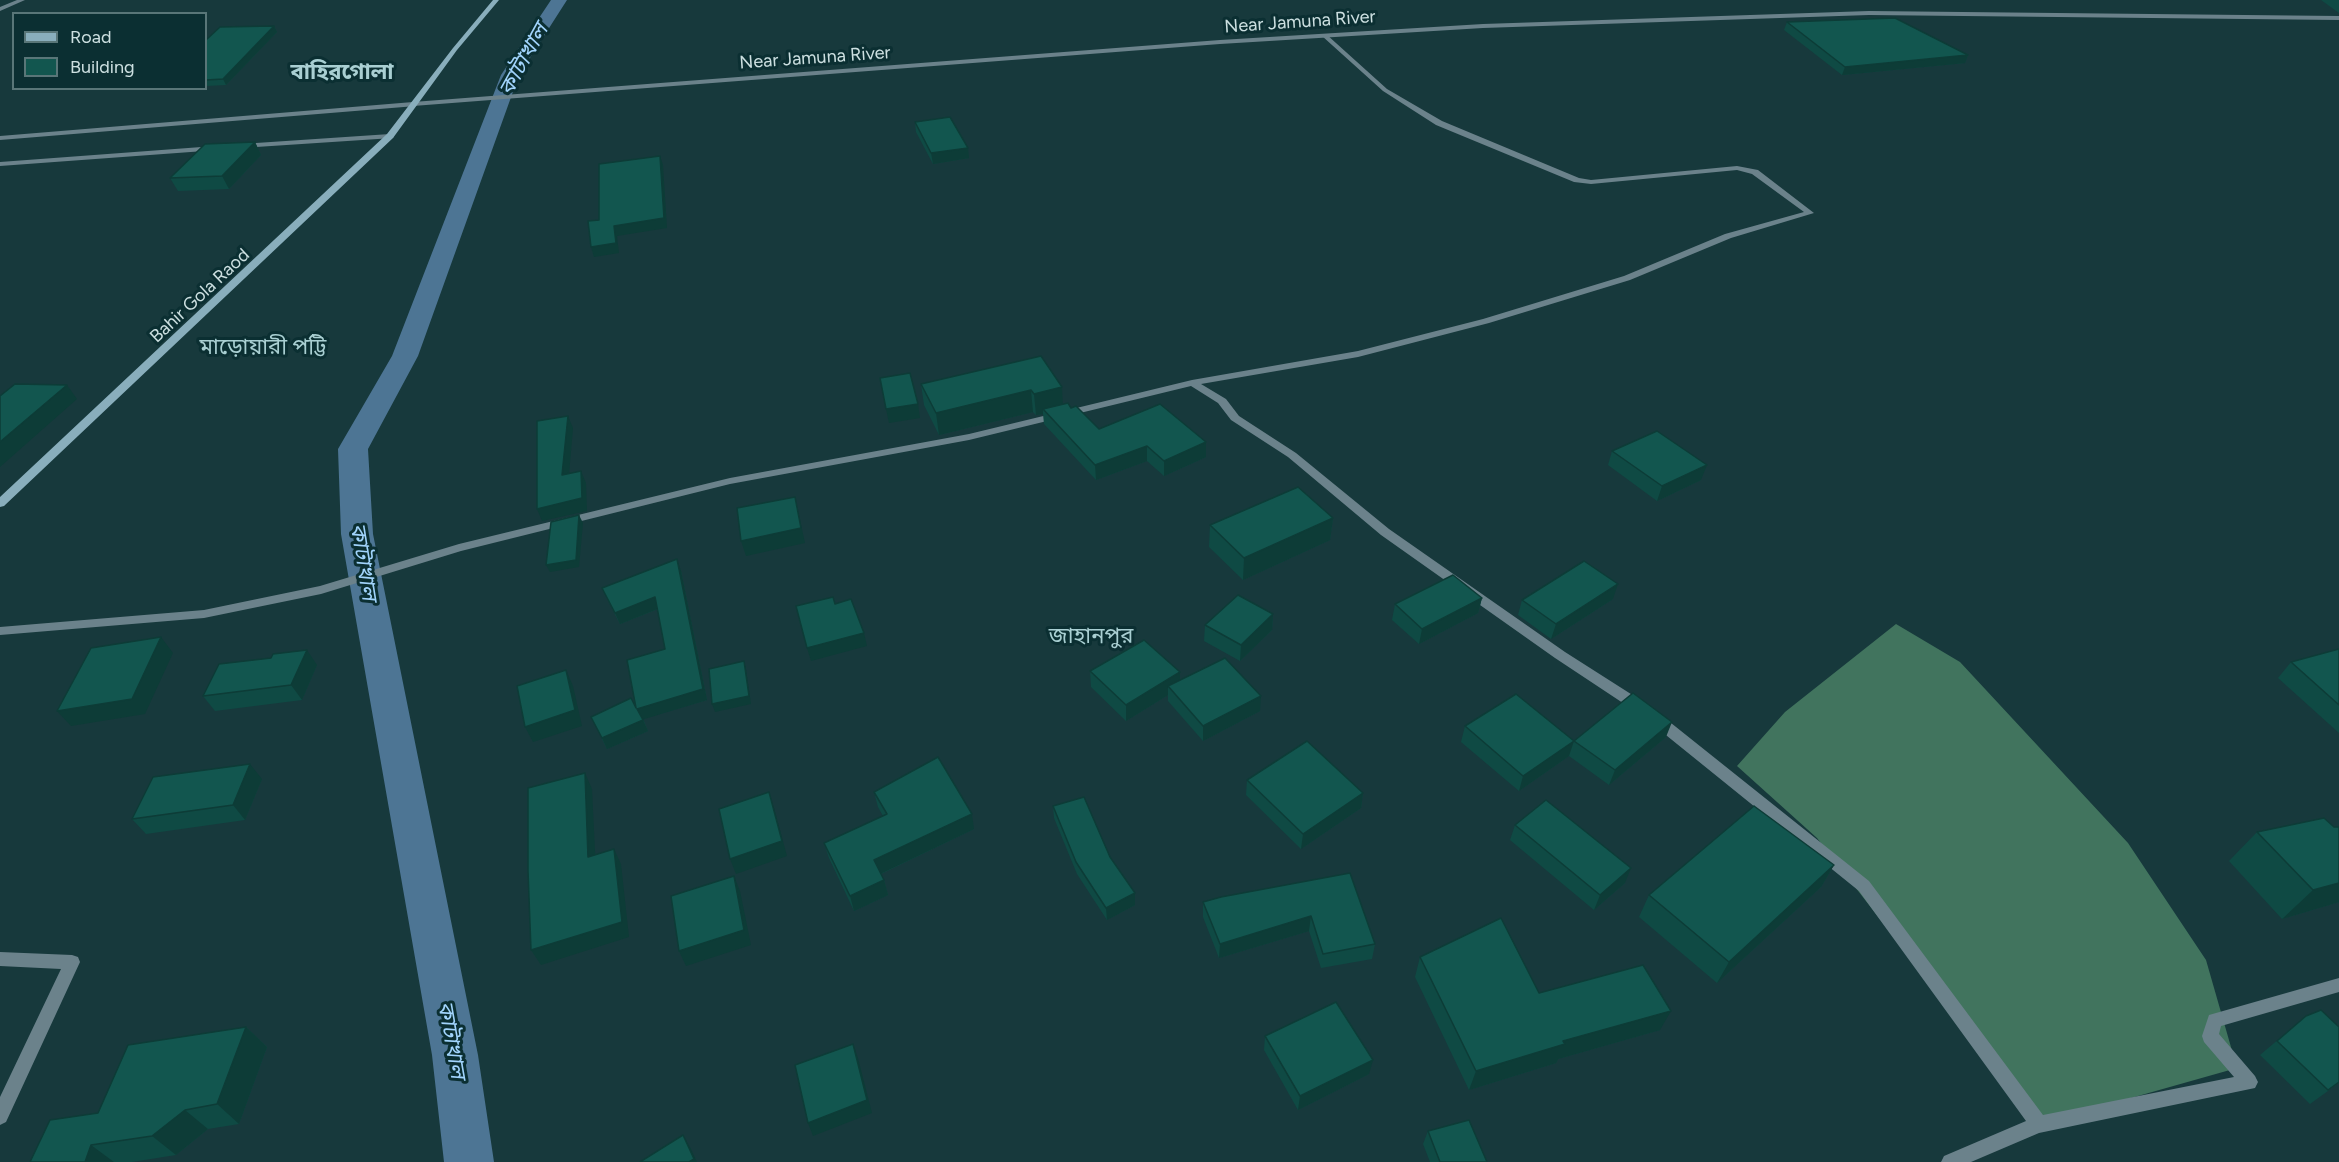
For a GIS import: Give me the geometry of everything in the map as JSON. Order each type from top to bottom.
[{"type":"main road","name":"Bahir Gola Raod","points":[[0,503],[254,267],[390,136],[496,0]]},
{"type":"street","points":[[0,9],[22,0]]},
{"type":"street","name":"Near Jamuna River","points":[[0,138],[413,104],[1324,35],[1483,26],[1869,13],[2339,18]]},
{"type":"street","points":[[0,631],[204,614],[321,590],[459,548],[730,481],[969,437],[1192,383],[1358,354],[1486,321],[1627,278],[1728,236],[1810,213],[1755,172],[1737,168],[1592,182],[1578,180],[1439,123],[1385,90],[1324,35]]},
{"type":"street","points":[[237,146],[390,136]]},
{"type":"street","points":[[0,164],[225,147]]},
{"type":"street","points":[[1192,383],[1222,401],[1236,418],[1292,455],[1385,532],[1560,655],[1646,710],[1864,886],[2039,1124]]},
{"type":"street","points":[[0,959],[72,962],[0,1116]]},
{"type":"street","points":[[1950,1162],[2039,1124],[2249,1082],[2210,1036],[2215,1020],[2339,985]]},
{"type":"green space","points":[[1896,624],[1960,662],[2128,843],[2206,960],[2237,1068],[2039,1124],[1817,838],[1737,766],[1785,712]]},
{"type":"building","points":[[1895,18],[1968,55],[1845,67],[1787,22]]},
{"type":"building","points":[[274,26],[223,79],[207,80],[207,39],[220,27]]},
{"type":"building","points":[[950,117],[968,148],[931,153],[915,122]]},
{"type":"building","points":[[255,142],[222,176],[170,178],[205,144]]},
{"type":"building","points":[[660,156],[664,218],[614,226],[616,243],[591,247],[588,221],[599,220],[599,164]]},
{"type":"building","points":[[1041,356],[1062,387],[1034,394],[1031,390],[936,413],[921,384]]},
{"type":"building","points":[[910,373],[918,404],[886,409],[880,378]]},
{"type":"building","points":[[15,384],[67,385],[0,442],[0,396]]},
{"type":"building","points":[[1068,403],[1071,408],[1076,406],[1099,429],[1160,404],[1206,442],[1164,461],[1147,446],[1095,465],[1043,409]]},
{"type":"building","points":[[568,416],[562,475],[581,471],[582,498],[537,509],[537,421]]},
{"type":"building","points":[[1657,431],[1707,465],[1662,486],[1612,451]]},
{"type":"building","points":[[1298,487],[1333,518],[1244,558],[1210,525]]},
{"type":"building","points":[[795,497],[801,528],[741,541],[737,508]]},
{"type":"building","points":[[579,515],[576,560],[546,565],[551,522]]},
{"type":"building","points":[[677,559],[703,689],[637,709],[643,720],[602,738],[591,717],[631,698],[636,708],[627,660],[665,649],[655,597],[615,613],[602,588]]},
{"type":"building","points":[[1584,561],[1618,584],[1556,624],[1522,600]]},
{"type":"building","points":[[1453,575],[1482,598],[1422,629],[1395,604]]},
{"type":"building","points":[[1238,595],[1273,614],[1241,645],[1205,625]]},
{"type":"building","points":[[833,597],[835,604],[851,599],[864,633],[807,648],[796,606]]},
{"type":"building","points":[[161,637],[132,699],[57,711],[91,648]]},
{"type":"building","points":[[1144,640],[1180,672],[1126,705],[1090,671]]},
{"type":"building","points":[[2339,649],[2339,705],[2291,662]]},
{"type":"building","points":[[307,650],[291,685],[203,696],[219,664],[271,658],[273,654]]},
{"type":"building","points":[[1225,658],[1261,696],[1203,726],[1168,686]]},
{"type":"building","points":[[744,661],[749,696],[712,704],[709,669]]},
{"type":"building","points":[[566,670],[575,710],[525,727],[517,686]]},
{"type":"building","points":[[1633,693],[1672,722],[1615,770],[1574,741]]},
{"type":"building","points":[[1516,694],[1574,741],[1523,776],[1465,726]]},
{"type":"building","points":[[1307,741],[1363,793],[1303,834],[1247,780]]},
{"type":"building","points":[[938,757],[972,814],[874,860],[884,880],[850,896],[824,843],[887,814],[874,792]]},
{"type":"building","points":[[250,764],[233,805],[132,819],[153,777]]},
{"type":"building","points":[[585,773],[588,857],[614,849],[622,922],[531,950],[528,788]]},
{"type":"building","points":[[769,792],[782,841],[730,859],[719,809]]},
{"type":"building","points":[[1084,797],[1110,857],[1135,893],[1106,908],[1076,862],[1053,806]]},
{"type":"building","points":[[1546,800],[1631,868],[1600,895],[1515,825]]},
{"type":"building","points":[[1754,806],[1834,865],[1729,962],[1649,895]]},
{"type":"building","points":[[2324,818],[2334,827],[2339,827],[2339,883],[2313,890],[2257,832]]},
{"type":"building","points":[[1350,873],[1375,944],[1323,954],[1311,916],[1220,944],[1203,902],[1221,897]]},
{"type":"building","points":[[734,876],[744,930],[679,951],[671,896]]},
{"type":"building","points":[[1501,918],[1539,993],[1643,965],[1671,1011],[1563,1041],[1565,1044],[1476,1071],[1420,957]]},
{"type":"building","points":[[1336,1002],[1373,1060],[1300,1096],[1265,1036]]},
{"type":"building","points":[[2321,1010],[2339,1027],[2339,1082],[2328,1090],[2277,1041],[2306,1016]]},
{"type":"building","points":[[246,1027],[217,1104],[185,1110],[152,1136],[91,1145],[85,1162],[30,1162],[50,1120],[98,1113],[128,1045]]},
{"type":"building","points":[[853,1044],[867,1100],[808,1123],[795,1065]]},
{"type":"building","points":[[1469,1120],[1487,1162],[1440,1162],[1428,1131]]},
{"type":"building","points":[[683,1135],[694,1159],[689,1162],[640,1162]]},
{"type":"waterway","name":"কাটাখাল","points":[[469,1162],[455,1055],[357,534],[353,449],[405,356],[510,75],[559,0]]},
{"type":"district","name":"বাহিরগোলা","points":[[342,73]]},
{"type":"district","name":"মাড়োয়ারী পট্টি","points":[[263,348]]},
{"type":"district","name":"জাহানপুর","points":[[1091,637]]}]
